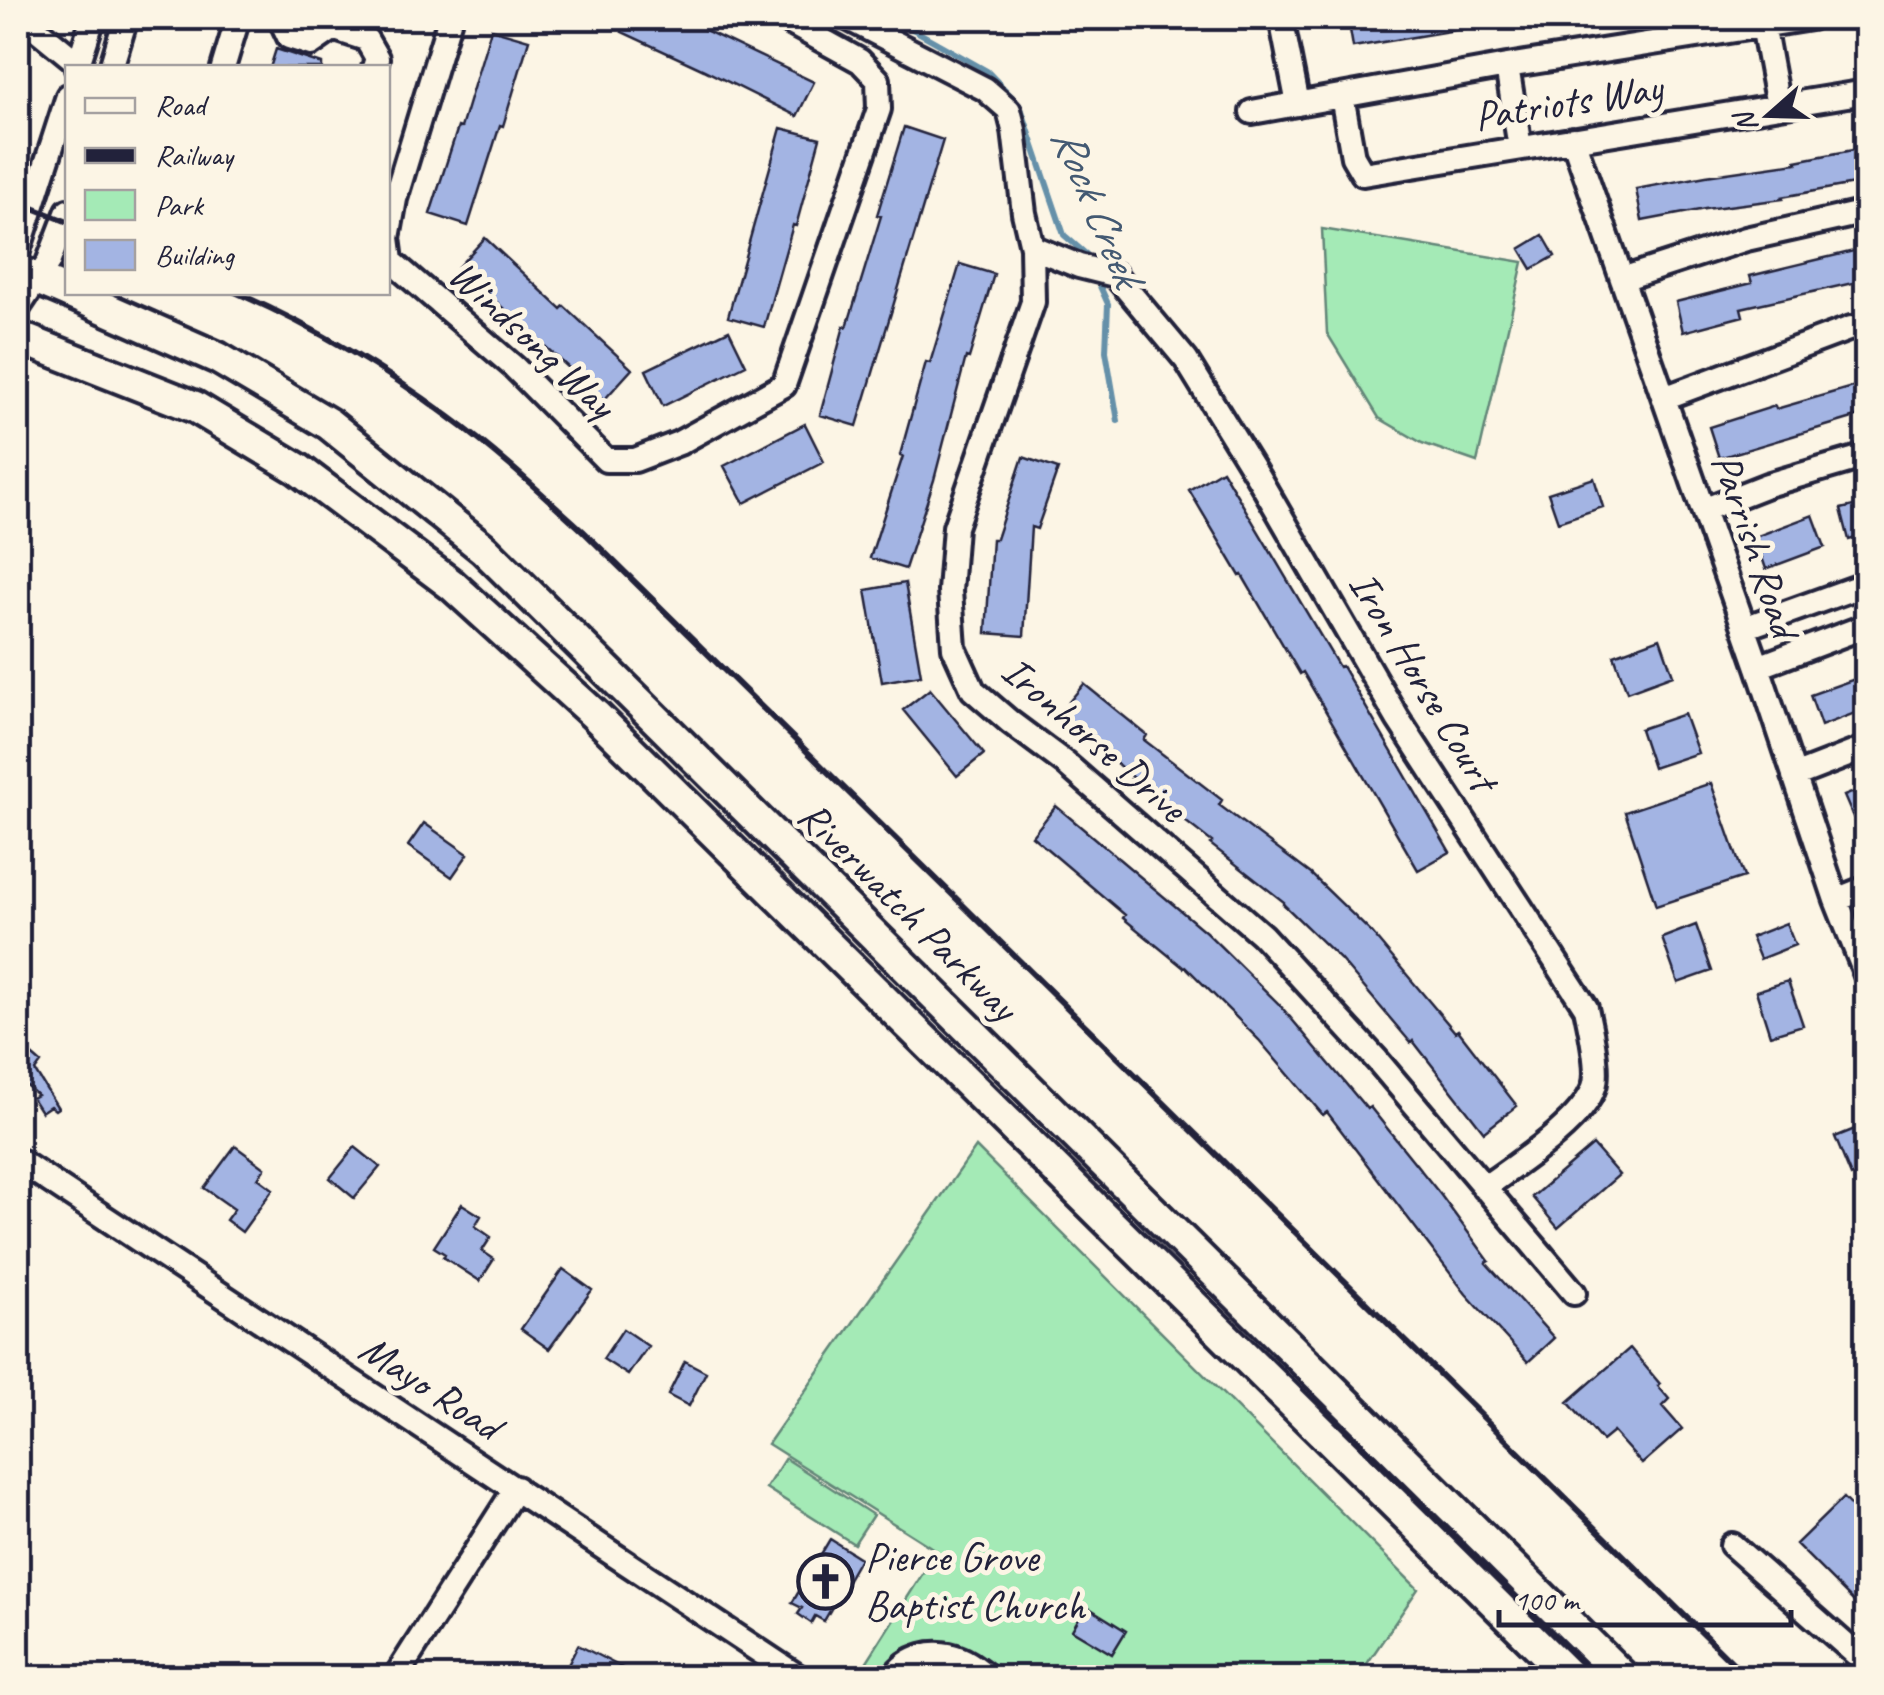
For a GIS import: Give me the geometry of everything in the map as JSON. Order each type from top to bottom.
[{"type":"main road","name":"Riverwatch Parkway","points":[[27,275],[65,291]]},
{"type":"main road","name":"Riverwatch Parkway","points":[[75,295],[218,358],[329,424],[484,549],[1624,1678]]},
{"type":"main road","name":"Riverwatch Parkway","points":[[18,336],[195,407],[298,469],[452,585],[595,714],[1571,1678]]},
{"type":"street","points":[[23,18],[78,65],[90,18]]},
{"type":"street","points":[[111,65],[126,18]]},
{"type":"street","points":[[232,62],[238,18]]},
{"type":"street","points":[[280,18],[290,37],[311,44],[334,28]]},
{"type":"street","points":[[302,18],[366,39],[377,58],[375,65]]},
{"type":"street","name":"Windsong Way","points":[[390,227],[450,18]]},
{"type":"street","name":"Windsong Way","points":[[390,253],[391,261],[514,367],[606,460],[635,460],[679,444],[784,385],[879,109],[878,80],[860,61],[782,18]]},
{"type":"street","name":"Ironhorse Drive","points":[[847,18],[985,89],[1008,110],[1014,130],[1032,248],[1033,302],[954,527],[950,590],[954,648],[974,690],[1262,935],[1377,1060],[1574,1292]]},
{"type":"street","points":[[1281,18],[1298,104]]},
{"type":"street","points":[[1252,112],[1507,66],[1812,18]]},
{"type":"street","points":[[1764,25],[1778,106]]},
{"type":"street","points":[[1507,66],[1520,148]]},
{"type":"street","name":"Patriots Way","points":[[1342,96],[1353,157],[1363,174],[1866,92]]},
{"type":"street","points":[[18,251],[65,105]]},
{"type":"street","name":"Parrish Road","points":[[1573,139],[1836,900],[1866,975]]},
{"type":"street","points":[[1622,279],[1746,239],[1866,212]]},
{"type":"street","points":[[18,308],[27,275],[48,263],[65,219]]},
{"type":"street","name":"Iron Horse Court","points":[[1032,248],[1115,274],[1186,360],[1398,719],[1586,1008],[1593,1042],[1595,1086],[1575,1118],[1484,1188]]},
{"type":"street","points":[[1664,398],[1852,328],[1866,328]]},
{"type":"street","points":[[1703,510],[1768,485],[1866,456]]},
{"type":"street","points":[[1744,628],[1866,584]]},
{"type":"street","points":[[1758,667],[1866,626]]},
{"type":"street","points":[[1794,776],[1866,748]]},
{"type":"street","points":[[1836,900],[1866,888]]},
{"type":"street","name":"Mayo Road","points":[[18,1160],[800,1678]]},
{"type":"street","points":[[396,1678],[516,1488]]},
{"type":"street","points":[[1732,1544],[1866,1662]]},
{"type":"street","points":[[893,1678],[911,1658],[941,1654],[962,1659],[990,1678]]},
{"type":"green space","points":[[1322,229],[1523,262],[1477,462],[1422,443],[1379,418],[1327,333]]},
{"type":"green space","points":[[976,1147],[1418,1589],[1358,1677],[857,1677],[937,1551],[768,1444]]},
{"type":"green space","points":[[785,1458],[873,1515],[854,1544],[766,1488]]},
{"type":"building","points":[[629,18],[680,18],[814,82],[797,116],[622,32]]},
{"type":"building","points":[[1348,18],[1480,18],[1480,26],[1353,47]]},
{"type":"building","points":[[491,29],[529,40],[468,226],[430,214]]},
{"type":"building","points":[[276,49],[322,64],[322,65],[271,65]]},
{"type":"building","points":[[904,127],[943,140],[857,426],[820,415]]},
{"type":"building","points":[[781,128],[820,138],[764,327],[728,317]]},
{"type":"building","points":[[1858,149],[1865,182],[1642,221],[1636,189]]},
{"type":"building","points":[[1543,235],[1555,256],[1532,269],[1520,249]]},
{"type":"building","points":[[485,238],[632,369],[604,400],[458,267]]},
{"type":"building","points":[[1866,248],[1866,280],[1741,308],[1743,316],[1683,332],[1676,302],[1752,283],[1750,276]]},
{"type":"building","points":[[960,264],[994,274],[905,569],[870,558],[903,456],[900,455],[926,362],[930,363]]},
{"type":"building","points":[[729,330],[746,365],[663,406],[646,370]]},
{"type":"building","points":[[1866,383],[1866,414],[1719,458],[1709,427]]},
{"type":"building","points":[[805,424],[824,462],[744,503],[724,466]]},
{"type":"building","points":[[1023,457],[1058,469],[1037,529],[1031,527],[1024,636],[986,633],[992,539],[996,539]]},
{"type":"building","points":[[1222,470],[1450,852],[1418,870],[1303,672],[1300,674],[1189,490]]},
{"type":"building","points":[[1594,478],[1603,507],[1558,522],[1548,493]]},
{"type":"building","points":[[1866,503],[1866,535],[1849,540],[1841,509]]},
{"type":"building","points":[[1813,515],[1825,547],[1766,569],[1755,537]]},
{"type":"building","points":[[905,583],[921,675],[882,682],[866,590]]},
{"type":"building","points":[[1660,638],[1673,675],[1627,692],[1614,655]]},
{"type":"building","points":[[1866,675],[1866,709],[1821,726],[1810,695]]},
{"type":"building","points":[[1084,684],[1147,735],[1144,740],[1222,800],[1219,805],[1311,874],[1371,932],[1455,1032],[1458,1030],[1517,1106],[1484,1132],[1413,1041],[1284,902],[1058,715]]},
{"type":"building","points":[[930,689],[984,754],[957,776],[903,710]]},
{"type":"building","points":[[1684,714],[1698,753],[1653,768],[1640,729]]},
{"type":"building","points":[[1711,783],[1744,877],[1656,906],[1625,812]]},
{"type":"building","points":[[1866,787],[1866,847],[1844,796]]},
{"type":"building","points":[[1056,806],[1206,932],[1279,1004],[1367,1109],[1370,1107],[1440,1194],[1489,1261],[1486,1263],[1554,1338],[1528,1362],[1466,1294],[1327,1112],[1323,1115],[1259,1040],[1186,967],[1123,918],[1125,915],[1032,836]]},
{"type":"building","points":[[424,823],[468,854],[452,877],[408,846]]},
{"type":"building","points":[[1786,923],[1795,945],[1760,959],[1751,937]]},
{"type":"building","points":[[1696,925],[1712,971],[1678,983],[1662,938]]},
{"type":"building","points":[[1788,981],[1803,1025],[1770,1035],[1756,991]]},
{"type":"building","points":[[18,1043],[41,1063],[35,1071],[58,1108],[55,1110],[50,1106],[41,1112],[32,1098],[37,1095],[18,1078]]},
{"type":"building","points":[[1860,1127],[1866,1143],[1866,1170],[1851,1176],[1835,1137]]},
{"type":"building","points":[[1593,1145],[1619,1175],[1558,1228],[1532,1197]]},
{"type":"building","points":[[235,1146],[265,1168],[258,1178],[273,1189],[242,1232],[226,1220],[234,1209],[204,1188]]},
{"type":"building","points":[[355,1147],[380,1167],[354,1198],[330,1178]]},
{"type":"building","points":[[462,1204],[481,1216],[475,1226],[491,1237],[482,1251],[494,1259],[480,1281],[434,1247]]},
{"type":"building","points":[[563,1269],[592,1290],[549,1349],[521,1329]]},
{"type":"building","points":[[623,1329],[648,1346],[628,1375],[603,1359]]},
{"type":"building","points":[[1630,1348],[1660,1384],[1669,1399],[1662,1406],[1682,1429],[1642,1464],[1613,1432],[1602,1441],[1568,1402]]},
{"type":"building","points":[[685,1361],[706,1372],[689,1406],[668,1395]]},
{"type":"building","points":[[1843,1498],[1866,1522],[1866,1614],[1796,1544]]},
{"type":"building","name":"Pierce Grove Baptist Church","points":[[830,1539],[860,1558],[824,1621],[815,1616],[811,1623],[798,1614],[802,1608],[792,1603]]},
{"type":"building","points":[[1086,1606],[1126,1631],[1112,1654],[1072,1630]]},
{"type":"building","points":[[578,1645],[642,1678],[573,1678],[564,1673]]},
{"type":"waterway","name":"Rock Creek","points":[[904,18],[907,26],[987,71],[1020,105],[1064,235],[1087,255],[1090,264]]},
{"type":"waterway","name":"Rock Creek","points":[[1095,275],[1108,304],[1106,351],[1118,421]]},
{"type":"railway","points":[[18,202],[65,221]]},
{"type":"railway","points":[[241,295],[318,333],[423,398],[500,457],[583,531],[1748,1678]]},
{"type":"place","name":"Pierce Grove Baptist Church","points":[[826,1581]]}]
